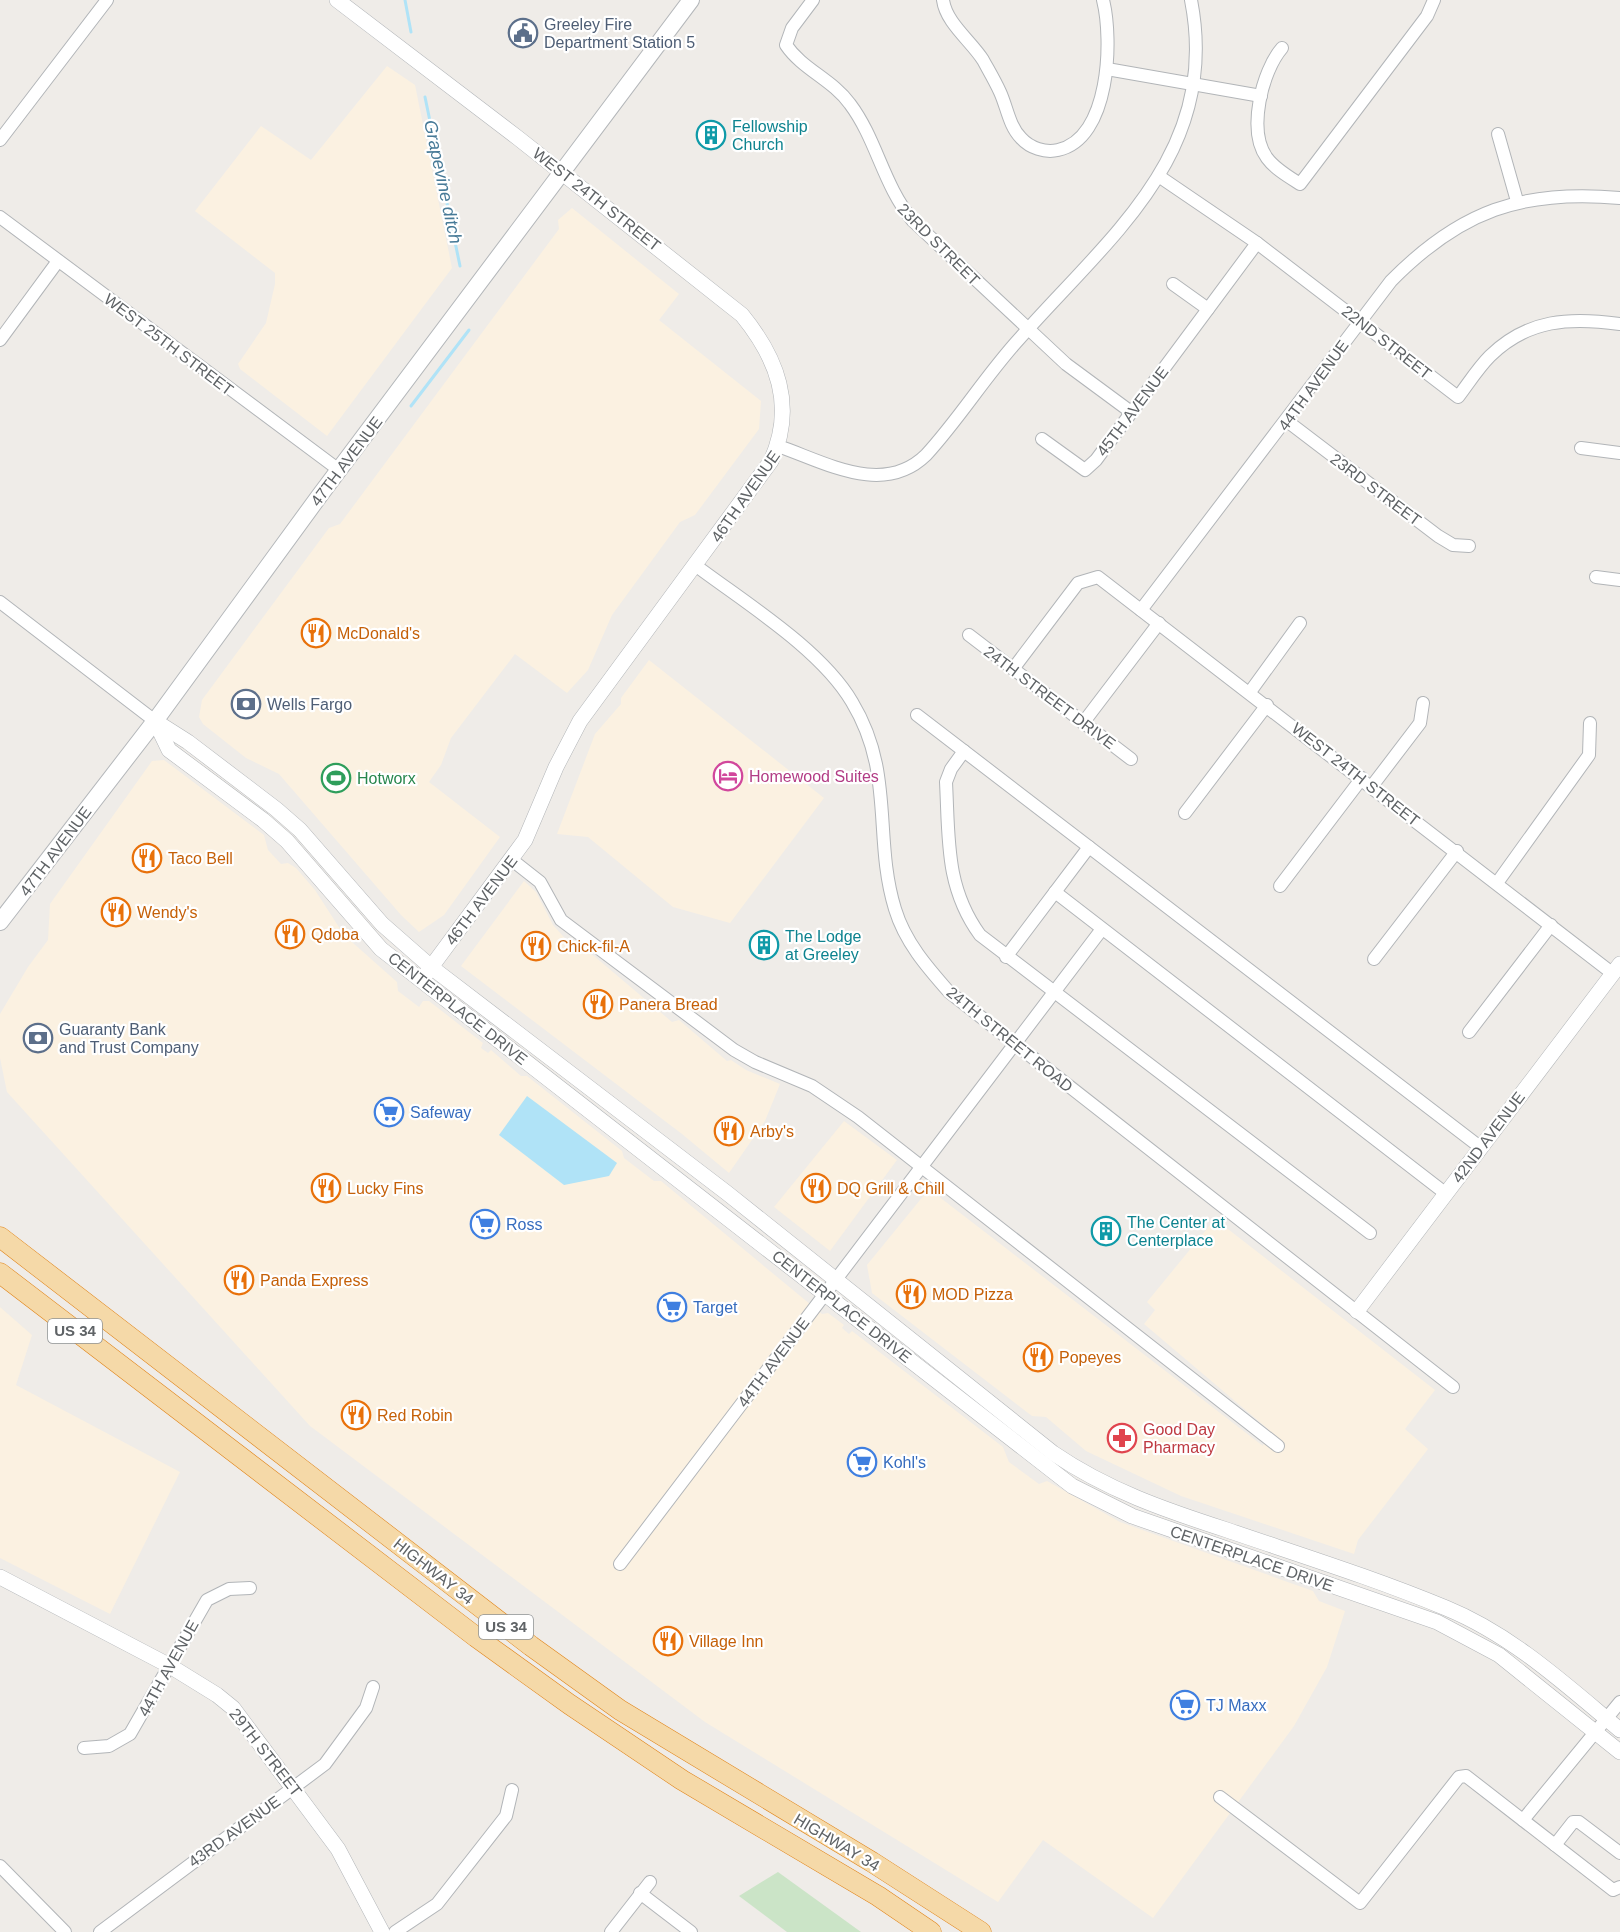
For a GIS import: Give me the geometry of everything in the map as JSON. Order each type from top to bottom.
[{"type":"highway","name":"HIGHWAY 34","points":[[0,1237],[531,1646],[630,1716],[981,1932]]},
{"type":"highway","name":"HIGHWAY 34","points":[[0,1273],[476,1637],[568,1704],[682,1780],[931,1932]]},
{"type":"highway","points":[[785,1841],[799,1819]]},
{"type":"main road","name":"47TH AVENUE","points":[[0,922],[155,721],[339,470],[691,0]]},
{"type":"street","points":[[0,140],[107,0]]},
{"type":"street","name":"WEST 24TH STREET","points":[[337,0],[562,172],[742,315],[763,340],[777,372],[782,398],[778,446]]},
{"type":"street","name":"23RD STREET","points":[[813,0],[792,28],[786,45],[794,57],[819,74],[850,103],[897,203],[1027,329],[1066,363],[1131,412]]},
{"type":"street","points":[[943,0],[949,16],[980,54],[992,75],[1019,137],[1036,148],[1054,151],[1065,148],[1081,137],[1095,111],[1107,69],[1109,45],[1103,0]]},
{"type":"street","name":"46TH AVENUE","points":[[421,980],[512,860],[531,828],[556,767],[580,721],[771,460],[778,446],[868,476],[897,474],[916,466],[938,443],[1027,329],[1131,217],[1160,177],[1182,127],[1192,85],[1195,34],[1191,0]]},
{"type":"street","points":[[1282,48],[1269,66],[1255,95],[1260,146],[1269,160],[1300,184],[1427,16],[1434,0]]},
{"type":"street","points":[[1107,69],[1255,95]]},
{"type":"street","points":[[1498,134],[1517,201]]},
{"type":"street","name":"22ND STREET","points":[[1160,177],[1257,243],[1458,397],[1489,357],[1515,336],[1557,321],[1582,319],[1620,324]]},
{"type":"street","name":"44TH AVENUE","points":[[1141,610],[1287,421],[1391,281],[1416,256],[1460,225],[1517,201],[1586,195],[1620,198]]},
{"type":"street","name":"WEST 25TH STREET","points":[[0,217],[339,470]]},
{"type":"street","name":"45TH AVENUE","points":[[1042,439],[1085,470],[1096,460],[1257,243]]},
{"type":"street","points":[[0,340],[58,261]]},
{"type":"street","points":[[1173,284],[1208,309]]},
{"type":"street","name":"23RD STREET","points":[[1287,421],[1438,536],[1453,545],[1469,546]]},
{"type":"street","points":[[1581,448],[1620,453]]},
{"type":"street","name":"24TH STREET ROAD","points":[[695,565],[813,655],[852,701],[874,750],[881,783],[888,880],[895,910],[908,940],[926,966],[949,992],[1454,1387]]},
{"type":"street","name":"WEST 24TH STREET","points":[[1012,669],[1078,583],[1098,577],[1551,925],[1616,968]]},
{"type":"street","points":[[1596,577],[1620,580]]},
{"type":"street","name":"CENTERPLACE DRIVE","points":[[0,602],[155,721],[188,742],[300,830],[382,924],[431,967],[672,1150],[1053,1453],[1082,1473],[1141,1501],[1446,1608],[1507,1640],[1620,1730]]},
{"type":"street","points":[[1083,723],[1159,623]]},
{"type":"street","points":[[1250,692],[1300,623]]},
{"type":"street","name":"24TH STREET DRIVE","points":[[969,635],[1131,759]]},
{"type":"street","points":[[1280,886],[1420,723],[1423,703]]},
{"type":"street","points":[[1185,813],[1267,705]]},
{"type":"street","points":[[917,715],[1480,1147]]},
{"type":"street","name":"CENTERPLACE DRIVE","points":[[155,721],[169,750],[263,820],[287,842],[381,949],[1072,1486],[1132,1516],[1437,1622],[1499,1655],[1620,1752]]},
{"type":"street","points":[[1497,883],[1589,755],[1590,723]]},
{"type":"street","points":[[964,751],[951,769],[946,782],[952,874],[965,914],[986,942],[1370,1233]]},
{"type":"street","points":[[1006,957],[1089,847]]},
{"type":"street","points":[[1374,959],[1457,851]]},
{"type":"street","points":[[512,860],[540,882],[561,920],[728,1046],[755,1062],[813,1086],[921,1167],[1278,1446]]},
{"type":"street","points":[[1055,892],[1445,1193]]},
{"type":"street","points":[[1469,1032],[1551,925]]},
{"type":"street","name":"44TH AVENUE","points":[[620,1564],[1102,929]]},
{"type":"street","name":"42ND AVENUE","points":[[1357,1311],[1616,968]]},
{"type":"street","name":"29TH STREET","points":[[0,1577],[170,1666],[217,1695],[233,1708],[338,1849],[381,1932]]},
{"type":"street","name":"44TH AVENUE","points":[[84,1748],[109,1746],[130,1734],[207,1600],[229,1589],[250,1588]]},
{"type":"street","name":"43RD AVENUE","points":[[100,1932],[325,1764],[366,1708],[373,1687]]},
{"type":"street","points":[[1523,1820],[1620,1701]]},
{"type":"street","points":[[1220,1797],[1360,1903],[1459,1777],[1466,1776],[1613,1890],[1620,1887]]},
{"type":"street","points":[[395,1932],[438,1904],[506,1816],[512,1790]]},
{"type":"street","points":[[1555,1845],[1574,1822],[1579,1822],[1620,1853]]},
{"type":"street","points":[[0,1866],[65,1932]]},
{"type":"street","points":[[611,1932],[650,1882]]},
{"type":"street","points":[[640,1893],[691,1932]]},
{"type":"shaded area","points":[[387,66],[415,85],[452,268],[327,436],[240,369],[238,364],[266,323],[275,284],[275,273],[195,211],[261,126],[311,160]]},
{"type":"shaded area","points":[[572,208],[679,294],[659,320],[761,401],[759,429],[695,515],[680,522],[612,615],[588,670],[567,693],[515,654],[451,738],[441,765],[429,782],[500,837],[444,915],[419,932],[401,915],[279,774],[246,758],[203,724],[199,717],[202,700],[329,528],[340,524],[559,229],[558,220]]},
{"type":"shaded area","points":[[649,660],[824,798],[730,923],[673,907],[588,837],[557,834],[595,734],[621,704],[621,698]]},
{"type":"shaded area","points":[[164,760],[264,835],[268,850],[281,864],[288,863],[296,868],[315,890],[344,935],[397,982],[398,991],[419,1007],[423,1001],[429,1001],[483,1043],[481,1048],[488,1053],[491,1050],[521,1076],[527,1076],[622,1151],[624,1158],[654,1181],[661,1181],[822,1314],[828,1313],[844,1325],[842,1328],[849,1334],[852,1331],[1003,1447],[1009,1462],[1039,1484],[1047,1481],[1120,1522],[1313,1591],[1319,1601],[1345,1611],[1327,1667],[1294,1726],[1153,1918],[1043,1840],[998,1902],[705,1722],[310,1426],[7,1092],[0,1058],[0,1014],[28,967],[48,940],[50,904],[152,761]]},
{"type":"shaded area","points":[[524,881],[536,892],[553,925],[571,945],[594,956],[672,1022],[679,1020],[727,1061],[731,1060],[746,1070],[780,1084],[765,1121],[729,1173],[682,1134],[461,966]]},
{"type":"shaded area","points":[[844,1121],[897,1160],[830,1251],[774,1207]]},
{"type":"shaded area","points":[[929,1189],[1263,1446],[1268,1429],[1144,1324],[1155,1310],[1147,1302],[1215,1219],[1435,1390],[1405,1429],[1428,1449],[1358,1540],[1354,1554],[1181,1496],[1086,1451],[1046,1417],[1032,1416],[872,1293],[867,1265]]},
{"type":"shaded area","points":[[0,1307],[32,1335],[16,1385],[180,1472],[110,1614],[0,1558]]},
{"type":"green space","points":[[778,1872],[861,1932],[787,1932],[739,1896]]},
{"type":"water","points":[[527,1096],[617,1163],[609,1176],[564,1185],[499,1135]]},
{"type":"waterway","name":"Grapevine ditch","points":[[405,0],[411,32]]},
{"type":"waterway","name":"Grapevine ditch","points":[[425,97],[460,266]]},
{"type":"waterway","name":"Grapevine ditch","points":[[411,406],[469,330]]},
{"type":"place","name":"Greeley Fire Department Station 5","points":[[523,33]]},
{"type":"place","name":"Fellowship Church","points":[[711,135]]},
{"type":"place","name":"McDonald's","points":[[316,633]]},
{"type":"place","name":"Wells Fargo","points":[[246,704]]},
{"type":"place","name":"Homewood Suites","points":[[728,776]]},
{"type":"place","name":"Hotworx","points":[[336,778]]},
{"type":"place","name":"Taco Bell","points":[[147,858]]},
{"type":"place","name":"Wendy's","points":[[116,912]]},
{"type":"place","name":"Qdoba","points":[[290,934]]},
{"type":"place","name":"The Lodge at Greeley","points":[[764,945]]},
{"type":"place","name":"Chick-fil-A","points":[[536,946]]},
{"type":"place","name":"Panera Bread","points":[[598,1004]]},
{"type":"place","name":"Guaranty Bank and Trust Company","points":[[38,1038]]},
{"type":"place","name":"Safeway","points":[[389,1112]]},
{"type":"place","name":"Arby's","points":[[729,1131]]},
{"type":"place","name":"Lucky Fins","points":[[326,1188]]},
{"type":"place","name":"DQ Grill & Chill","points":[[816,1188]]},
{"type":"place","name":"Ross","points":[[485,1224]]},
{"type":"place","name":"The Center at Centerplace","points":[[1106,1231]]},
{"type":"place","name":"Panda Express","points":[[239,1280]]},
{"type":"place","name":"MOD Pizza","points":[[911,1294]]},
{"type":"place","name":"Target","points":[[672,1307]]},
{"type":"place","name":"Popeyes","points":[[1038,1357]]},
{"type":"place","name":"Red Robin","points":[[356,1415]]},
{"type":"place","name":"Good Day Pharmacy","points":[[1122,1438]]},
{"type":"place","name":"Kohl's","points":[[862,1462]]},
{"type":"place","name":"Village Inn","points":[[668,1641]]},
{"type":"place","name":"TJ Maxx","points":[[1185,1705]]}]
